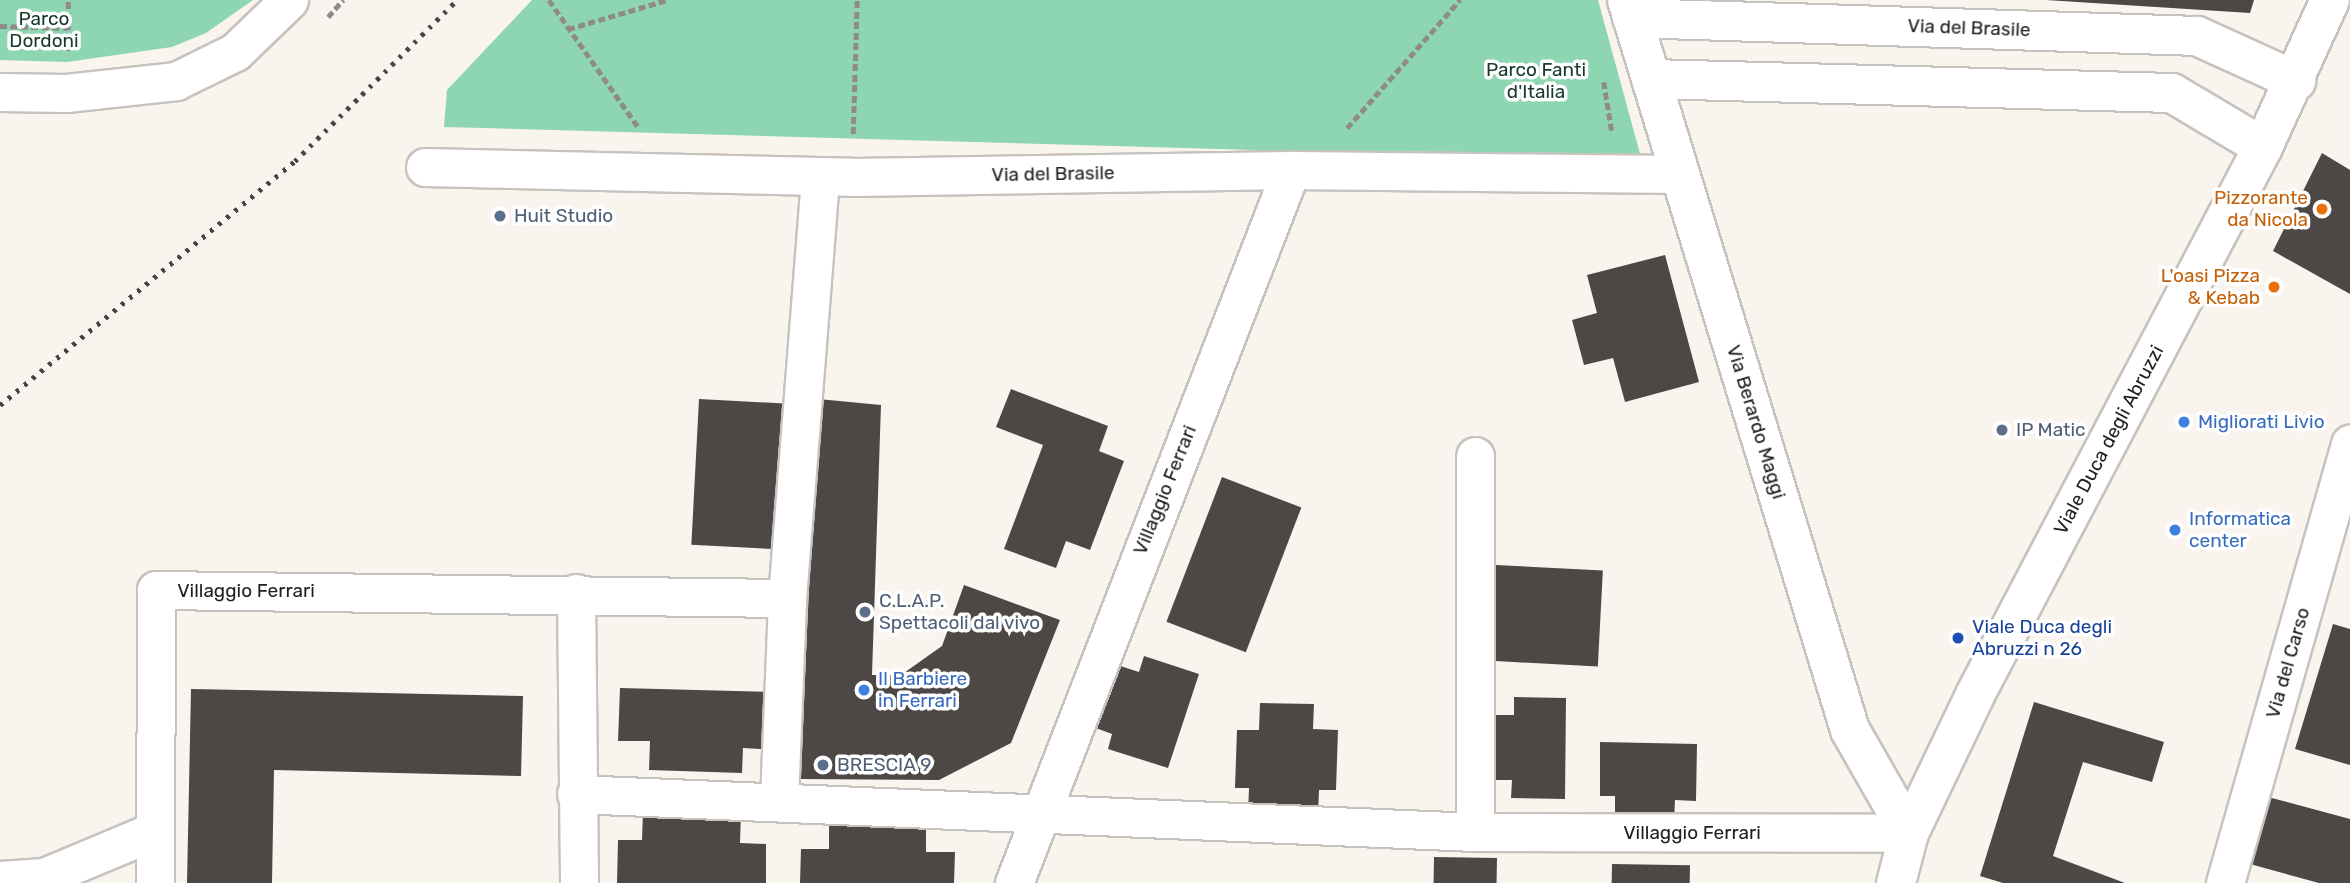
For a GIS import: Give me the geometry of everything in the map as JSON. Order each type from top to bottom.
[{"type":"street","points":[[0,92],[66,93],[176,81],[235,52],[289,0]]},
{"type":"street","name":"Viale Duca degli Abruzzi","points":[[1896,883],[1909,833],[1975,695],[2263,146],[2330,0]]},
{"type":"street","name":"Via del Brasile","points":[[1629,9],[2197,36],[2295,81]]},
{"type":"street","name":"Via Berardo Maggi","points":[[1629,9],[1850,730],[1909,833]]},
{"type":"street","points":[[1651,79],[2172,93],[2263,146]]},
{"type":"street","name":"Via del Brasile","points":[[425,167],[820,176],[1291,170],[1680,174]]},
{"type":"street","name":"Villaggio Ferrari","points":[[1014,883],[1039,811],[1291,170]]},
{"type":"street","points":[[779,801],[787,598],[820,176]]},
{"type":"street","name":"Via del Carso","points":[[2225,883],[2350,443]]},
{"type":"street","points":[[1475,456],[1475,832]]},
{"type":"street","name":"Villaggio Ferrari","points":[[155,883],[156,590],[576,593],[787,598]]},
{"type":"street","points":[[576,593],[579,883]]},
{"type":"street","name":"Villaggio Ferrari","points":[[576,794],[1039,811],[1475,832],[1909,833]]},
{"type":"street","points":[[0,880],[48,880],[154,831]]},
{"type":"path","points":[[68,0],[68,62]]},
{"type":"path","points":[[549,0],[639,128]]},
{"type":"path","points":[[568,29],[667,0]]},
{"type":"path","points":[[853,135],[857,0]]},
{"type":"path","points":[[1338,139],[1460,0]]},
{"type":"path","points":[[0,26],[68,28]]},
{"type":"green space","name":"Parco Dordoni","points":[[0,0],[253,0],[206,33],[172,47],[67,62],[0,60]]},
{"type":"green space","name":"Parco Fanti d'Italia","points":[[532,0],[1598,0],[1642,161],[444,127],[447,90]]},
{"type":"building","points":[[2046,0],[2254,0],[2250,13]]},
{"type":"building","points":[[2322,153],[2350,170],[2350,294],[2273,251]]},
{"type":"building","points":[[1665,255],[1699,382],[1625,402],[1613,358],[1584,365],[1572,320],[1597,313],[1587,275]]},
{"type":"building","points":[[1011,389],[1108,426],[1099,451],[1124,461],[1090,550],[1066,541],[1056,568],[1004,549],[1043,445],[996,427]]},
{"type":"building","points":[[699,399],[784,403],[776,549],[691,545]]},
{"type":"building","points":[[818,399],[881,405],[872,675],[901,675],[942,646],[964,585],[1060,620],[1011,743],[939,780],[800,779]]},
{"type":"building","points":[[1222,477],[1301,507],[1246,652],[1166,622]]},
{"type":"building","points":[[1496,565],[1603,571],[1598,666],[1491,661]]},
{"type":"building","points":[[2333,624],[2350,629],[2350,765],[2295,749]]},
{"type":"building","points":[[1144,656],[1199,674],[1168,768],[1108,749],[1112,734],[1093,727],[1114,664],[1139,672]]},
{"type":"building","points":[[620,688],[777,692],[775,750],[743,748],[742,773],[649,770],[650,741],[618,741]]},
{"type":"building","points":[[191,689],[523,696],[521,776],[274,770],[272,883],[187,883]]},
{"type":"building","points":[[1514,697],[1566,698],[1565,799],[1511,798],[1512,780],[1490,780],[1491,715],[1514,715]]},
{"type":"building","points":[[2034,702],[2164,742],[2152,782],[2083,762],[2053,856],[2125,883],[2003,883],[1980,876]]},
{"type":"building","points":[[1260,703],[1314,704],[1313,729],[1338,730],[1336,790],[1319,790],[1318,815],[1248,813],[1249,788],[1235,788],[1237,730],[1259,730]]},
{"type":"building","points":[[1600,742],[1697,744],[1696,801],[1675,800],[1674,822],[1615,821],[1615,796],[1600,796]]},
{"type":"building","points":[[2268,797],[2350,819],[2350,883],[2319,883],[2250,864]]},
{"type":"building","points":[[643,811],[741,813],[740,843],[766,844],[766,883],[617,883],[618,840],[642,840]]},
{"type":"building","points":[[829,818],[926,820],[926,852],[955,852],[954,883],[800,883],[801,849],[829,849]]},
{"type":"building","points":[[1434,857],[1497,858],[1497,883],[1434,883]]},
{"type":"building","points":[[1612,864],[1690,865],[1690,883],[1612,883]]},
{"type":"railway","points":[[0,405],[295,161],[457,0]]},
{"type":"place","name":"Pizzorante da Nicola","points":[[2322,209]]},
{"type":"place","name":"Huit Studio","points":[[500,216]]},
{"type":"place","name":"L'oasi Pizza & Kebab","points":[[2274,287]]},
{"type":"place","name":"Migliorati Livio","points":[[2184,422]]},
{"type":"place","name":"IP Matic","points":[[2002,430]]},
{"type":"place","name":"Informatica center","points":[[2175,530]]},
{"type":"place","name":"C.L.A.P. Spettacoli dal vivo","points":[[865,612]]},
{"type":"place","name":"Viale Duca degli Abruzzi n 26","points":[[1958,638]]},
{"type":"place","name":"Il Barbiere in Ferrari","points":[[864,690]]},
{"type":"place","name":"BRESCIA 9","points":[[823,765]]}]
